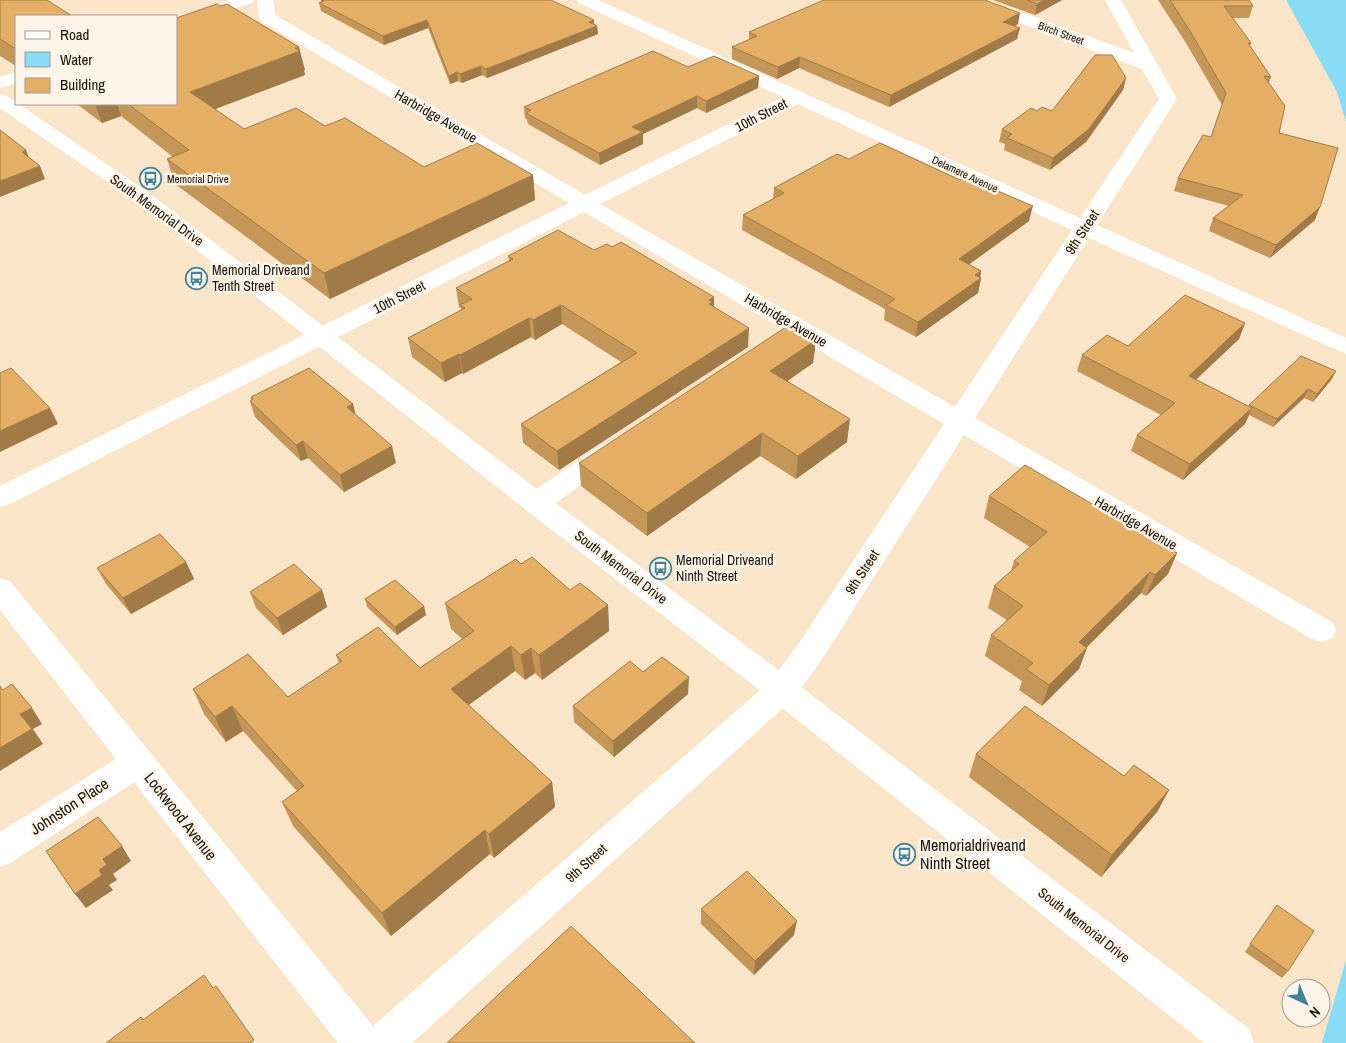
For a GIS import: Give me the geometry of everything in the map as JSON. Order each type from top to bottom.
[{"type":"street","points":[[178,22],[246,0]]},
{"type":"street","name":"Harbridge Avenue","points":[[264,0],[267,16],[585,204],[1321,630]]},
{"type":"street","name":"Delamere Avenue","points":[[585,0],[1346,348]]},
{"type":"street","name":"Birch Street","points":[[973,0],[1149,65]]},
{"type":"street","name":"9th Street","points":[[383,1043],[782,690],[808,655],[1168,98],[1113,0]]},
{"type":"street","points":[[0,83],[15,77]]},
{"type":"street","name":"10th Street","points":[[0,497],[797,97]]},
{"type":"street","name":"South Memorial Drive","points":[[0,100],[142,197],[536,503],[782,690],[1235,1043]]},
{"type":"street","points":[[776,341],[798,327]]},
{"type":"street","points":[[536,503],[632,438]]},
{"type":"street","name":"Lockwood Avenue","points":[[0,589],[362,1043]]},
{"type":"street","name":"Johnston Place","points":[[0,851],[138,762]]},
{"type":"water","points":[[1286,0],[1346,0],[1346,122],[1337,92]]},
{"type":"water","points":[[1346,960],[1346,1043],[1322,1043],[1326,1028],[1331,1028],[1331,1012]]},
{"type":"building","points":[[0,0],[47,0],[70,15],[15,15],[15,48],[0,39]]},
{"type":"building","points":[[321,0],[551,0],[594,20],[589,22],[597,26],[486,69],[481,66],[449,76],[427,20],[383,36],[319,3],[324,1]]},
{"type":"building","points":[[824,0],[985,0],[1020,13],[1003,22],[1020,28],[891,95],[800,57],[778,67],[732,47],[757,36],[749,32]]},
{"type":"building","points":[[1027,0],[1044,0],[1037,4]]},
{"type":"building","points":[[1170,0],[1249,0],[1253,6],[1224,6],[1251,43],[1248,43],[1271,77],[1264,76],[1285,106],[1279,133],[1338,148],[1320,207],[1276,245],[1213,218],[1243,195],[1178,178],[1203,135],[1211,137],[1226,93]]},
{"type":"building","points":[[217,4],[220,6],[227,4],[299,47],[295,48],[300,51],[190,92],[244,129],[296,108],[325,126],[345,118],[424,167],[477,143],[533,175],[324,273],[167,159],[189,150],[129,105],[178,105],[178,17]]},
{"type":"building","points":[[653,51],[688,67],[714,56],[759,76],[706,101],[697,96],[632,127],[643,132],[599,153],[526,113],[531,110],[524,107]]},
{"type":"building","points":[[1095,55],[1112,55],[1126,78],[1089,129],[1053,158],[1007,138],[1012,134],[1002,129],[1031,108],[1037,111],[1042,107],[1052,111]]},
{"type":"building","points":[[0,130],[26,150],[22,152],[40,166],[0,181]]},
{"type":"building","points":[[880,143],[960,180],[965,177],[1033,206],[959,259],[981,271],[975,275],[981,278],[918,322],[886,305],[895,299],[743,215],[784,193],[774,188],[837,154],[849,159]]},
{"type":"building","points":[[558,230],[594,250],[607,244],[612,247],[621,242],[714,297],[709,300],[713,302],[709,304],[749,328],[557,451],[521,424],[637,353],[561,305],[533,320],[529,318],[460,355],[441,363],[408,338],[465,308],[460,305],[472,299],[456,288],[513,259],[508,256]]},
{"type":"building","points":[[1185,295],[1245,323],[1189,376],[1252,408],[1190,464],[1137,435],[1175,403],[1082,355],[1107,335],[1128,346]]},
{"type":"building","points":[[789,325],[816,340],[770,371],[850,419],[798,456],[762,433],[647,513],[579,463]]},
{"type":"building","points":[[1301,356],[1336,371],[1317,394],[1308,389],[1277,419],[1249,405]]},
{"type":"building","points":[[11,368],[50,408],[0,431],[0,373]]},
{"type":"building","points":[[309,368],[353,404],[347,407],[392,446],[340,475],[303,441],[296,445],[250,401],[253,399],[251,397]]},
{"type":"building","points":[[1025,465],[1177,553],[1155,575],[1150,572],[1079,642],[1087,648],[1049,685],[1026,669],[1033,663],[991,635],[1023,606],[994,586],[1019,564],[1014,561],[1047,532],[989,496]]},
{"type":"building","points":[[160,534],[186,562],[123,598],[97,568]]},
{"type":"building","points":[[532,557],[570,590],[580,583],[608,605],[539,655],[531,648],[521,655],[511,646],[451,689],[552,782],[489,834],[485,830],[382,913],[282,802],[304,786],[232,706],[215,717],[193,689],[248,654],[288,697],[342,661],[336,655],[378,627],[420,668],[474,631],[445,603],[516,559],[521,564]]},
{"type":"building","points":[[294,564],[322,590],[277,618],[250,592]]},
{"type":"building","points":[[395,580],[424,606],[395,627],[365,599]]},
{"type":"building","points":[[662,657],[689,677],[613,741],[573,706],[630,661],[643,672]]},
{"type":"building","points":[[12,684],[32,708],[20,714],[32,729],[0,748],[0,686],[3,690]]},
{"type":"building","points":[[1025,706],[1124,776],[1134,765],[1169,790],[1112,855],[976,754]]},
{"type":"building","points":[[98,817],[122,846],[103,859],[107,865],[99,870],[102,875],[75,894],[46,851]]},
{"type":"building","points":[[747,871],[797,921],[755,961],[701,909]]},
{"type":"building","points":[[1277,905],[1314,931],[1288,971],[1250,944]]},
{"type":"building","points":[[571,926],[695,1043],[447,1043]]},
{"type":"building","points":[[204,975],[213,988],[216,986],[254,1040],[251,1043],[106,1043],[141,1017],[143,1020]]},
{"type":"place","name":"Memorial Drive","points":[[151,179]]},
{"type":"place","name":"Memorial Driveand Tenth Street","points":[[196,278]]},
{"type":"place","name":"Memorial Driveand Ninth Street","points":[[660,568]]},
{"type":"place","name":"Memorialdriveand Ninth Street","points":[[904,854]]}]
